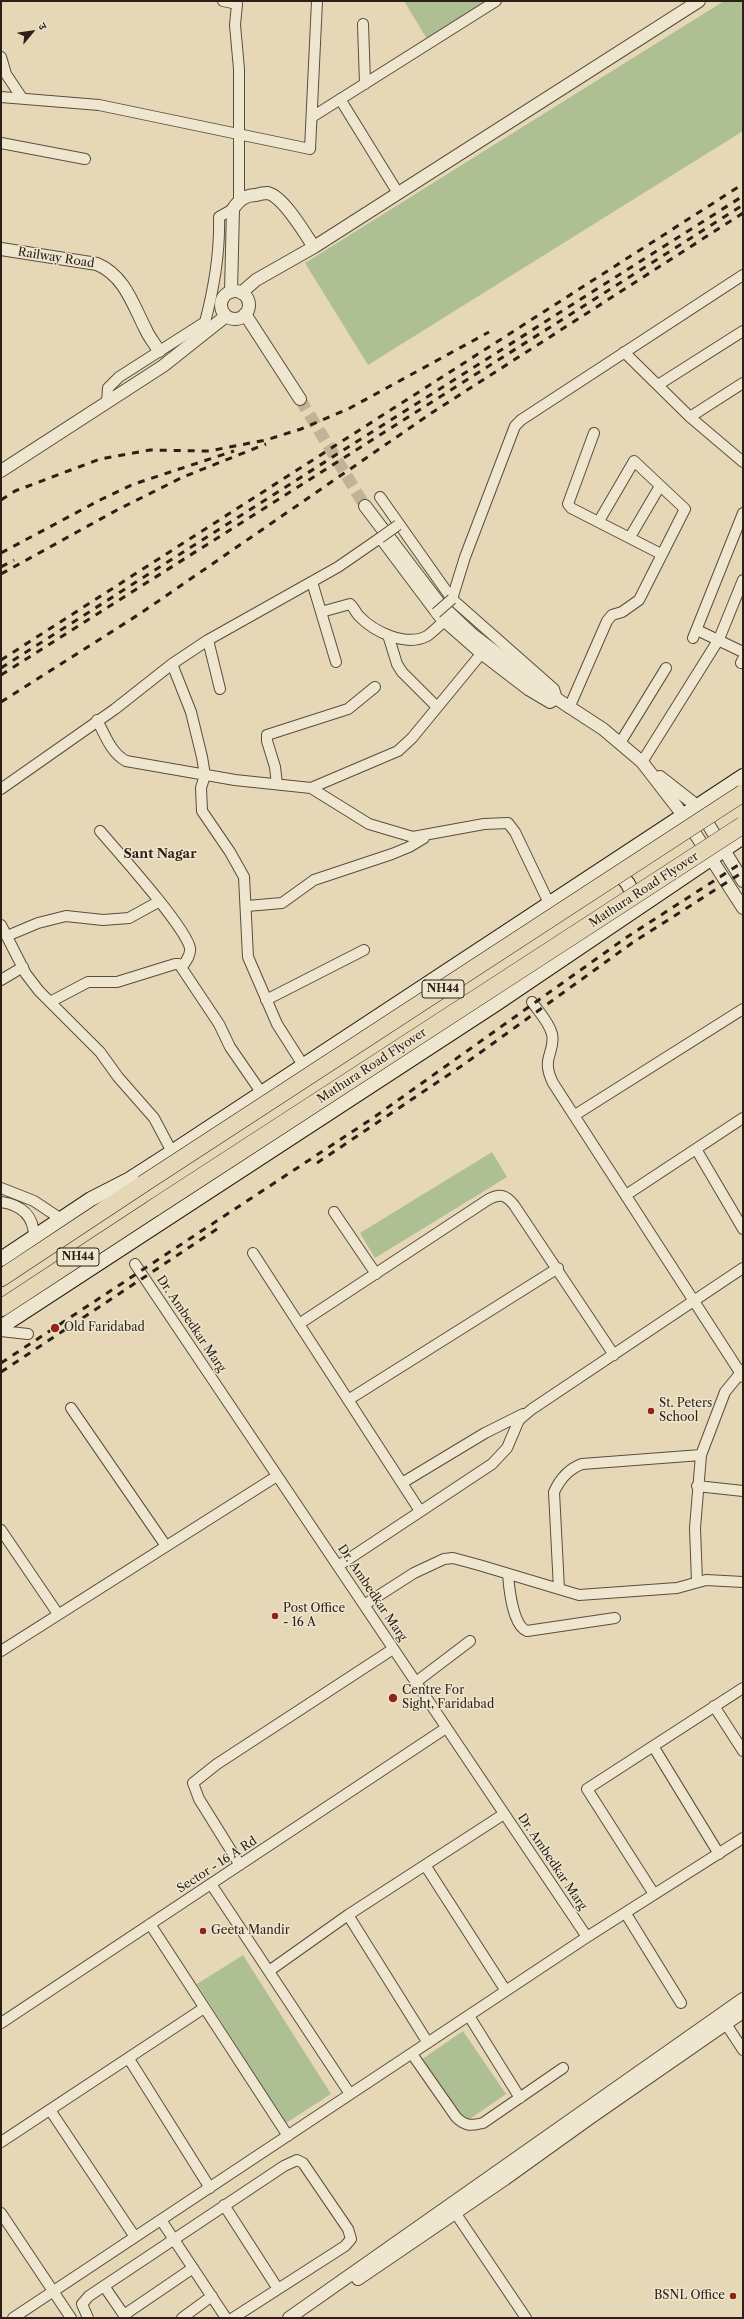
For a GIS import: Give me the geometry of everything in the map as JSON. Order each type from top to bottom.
[{"type":"highway","name":"Mathura Road Flyover","points":[[55,1242],[743,794]]},
{"type":"highway","name":"Mathura Road Flyover","points":[[1,1308],[743,825]]},
{"type":"highway","points":[[55,1242],[122,1184]]},
{"type":"highway","name":"NH44","points":[[1,1278],[55,1242]]},
{"type":"main road","points":[[1,1260],[90,1199],[122,1184],[172,1152],[683,815],[743,778]]},
{"type":"main road","points":[[743,778],[740,789],[743,804]]},
{"type":"main road","points":[[725,852],[743,838]]},
{"type":"main road","points":[[1,1327],[496,1004],[711,859],[743,842]]},
{"type":"main road","points":[[603,868],[622,876],[629,884],[633,893],[632,912]]},
{"type":"street","points":[[223,1],[236,4],[235,25],[239,69],[240,135],[236,205],[236,292]]},
{"type":"street","points":[[1,97],[123,109],[310,149],[317,1]]},
{"type":"street","points":[[226,316],[221,304],[224,296],[236,292],[314,247],[699,1]]},
{"type":"street","points":[[312,117],[494,2]]},
{"type":"street","points":[[363,24],[364,84]]},
{"type":"street","points":[[1,57],[6,74],[22,98]]},
{"type":"street","points":[[340,99],[398,193]]},
{"type":"street","points":[[1,143],[85,159]]},
{"type":"street","points":[[107,402],[108,388],[114,381],[205,322],[212,297],[217,258],[219,217],[250,195],[268,193],[285,206],[314,247]]},
{"type":"street","name":"Railway Road","points":[[1,249],[97,264],[108,269],[127,291],[146,332],[159,351]]},
{"type":"street","points":[[436,613],[452,599],[465,557],[515,426],[520,420],[743,275]]},
{"type":"street","points":[[236,292],[248,302],[246,314],[300,399]]},
{"type":"street","points":[[1,471],[163,366],[226,316],[238,318],[246,314]]},
{"type":"street","points":[[658,385],[743,331]]},
{"type":"street","points":[[624,352],[690,417],[743,462]]},
{"type":"street","points":[[690,417],[743,382]]},
{"type":"street","points":[[594,433],[568,504],[571,508],[661,554]]},
{"type":"street","points":[[569,708],[607,620],[612,614],[622,612],[639,600],[685,509],[634,461],[599,521]]},
{"type":"street","points":[[630,537],[660,486]]},
{"type":"street","points":[[380,497],[398,525],[452,599],[554,689],[557,699]]},
{"type":"street","points":[[365,506],[438,602],[473,635],[569,708],[603,729],[697,806],[725,852],[739,866],[743,881]]},
{"type":"street","points":[[743,513],[695,634],[719,640],[743,652]]},
{"type":"street","points":[[1,789],[172,664],[208,640],[338,567],[398,525]]},
{"type":"street","points":[[380,538],[444,622],[481,654],[541,698],[550,703],[557,699]]},
{"type":"street","points":[[644,764],[719,640],[743,580]]},
{"type":"street","points":[[312,582],[336,662]]},
{"type":"street","points":[[321,612],[350,604],[365,621],[388,635],[412,640],[427,636],[444,622]]},
{"type":"street","points":[[388,635],[397,664],[402,672],[437,707]]},
{"type":"street","points":[[208,640],[220,689]]},
{"type":"street","points":[[312,788],[398,752],[481,654]]},
{"type":"street","points":[[172,664],[191,712],[205,775],[202,788],[202,811],[230,852],[244,877],[247,906],[246,935],[248,957],[277,1024],[303,1065]]},
{"type":"street","points":[[620,743],[666,668]]},
{"type":"street","points":[[277,784],[275,767],[266,741],[268,735],[348,708],[375,687]]},
{"type":"street","points":[[97,720],[112,749],[119,757],[126,761],[205,775],[312,788],[375,827],[413,838],[484,824],[508,823],[515,832],[550,903]]},
{"type":"street","points":[[644,764],[683,815],[743,908]]},
{"type":"street","points":[[100,831],[179,928],[188,942],[190,949],[188,959],[182,967]]},
{"type":"street","points":[[247,906],[282,903],[314,880],[409,848],[426,836]]},
{"type":"street","points":[[7,936],[38,922],[66,916],[103,920],[129,918],[158,902]]},
{"type":"street","points":[[1,925],[22,966],[39,991],[88,1038],[118,1077],[154,1118],[172,1152]]},
{"type":"street","points":[[266,1000],[364,950]]},
{"type":"street","points":[[50,1002],[88,982],[117,982],[175,964],[182,967],[196,991],[220,1024],[230,1047],[261,1092]]},
{"type":"street","points":[[1,980],[22,966]]},
{"type":"street","points":[[532,1002],[550,1028],[552,1036],[547,1064],[548,1072],[694,1301],[742,1373],[725,1392],[700,1455],[695,1528],[697,1582]]},
{"type":"street","points":[[575,1116],[743,1009]]},
{"type":"street","points":[[626,1195],[743,1118]]},
{"type":"street","points":[[696,1149],[743,1229]]},
{"type":"street","points":[[1,1188],[34,1202],[61,1219]]},
{"type":"street","points":[[299,1324],[497,1195],[509,1198],[558,1268],[614,1355]]},
{"type":"street","points":[[1,1202],[21,1208],[31,1218],[34,1226],[34,1238]]},
{"type":"street","points":[[334,1212],[376,1274]]},
{"type":"street","points":[[253,1253],[420,1511]]},
{"type":"street","name":"Dr. Ambedkar Marg","points":[[135,1264],[587,1937]]},
{"type":"street","points":[[348,1400],[558,1268]]},
{"type":"street","points":[[402,1483],[485,1433],[532,1409],[743,1268]]},
{"type":"street","points":[[1,1331],[28,1334]]},
{"type":"street","points":[[71,1408],[166,1546]]},
{"type":"street","points":[[338,1566],[492,1464],[507,1448],[519,1420],[532,1409]]},
{"type":"street","points":[[559,1589],[558,1540],[554,1492],[559,1482],[567,1473],[582,1464],[700,1455]]},
{"type":"street","points":[[1,1651],[277,1476]]},
{"type":"street","points":[[697,1486],[743,1491]]},
{"type":"street","points":[[1,1530],[58,1614]]},
{"type":"street","points":[[364,1605],[414,1573],[444,1559],[453,1558],[579,1595],[596,1595],[677,1588],[697,1582],[743,1582]]},
{"type":"street","points":[[508,1574],[511,1597],[518,1623],[523,1630],[527,1631],[615,1618]]},
{"type":"street","points":[[416,1682],[470,1641]]},
{"type":"street","points":[[240,1865],[199,1799],[193,1783],[216,1764],[393,1649]]},
{"type":"street","points":[[654,1894],[587,1789],[743,1688]]},
{"type":"street","points":[[714,1706],[743,1750]]},
{"type":"street","name":"Sector - 16 A Rd","points":[[1,2022],[446,1728]]},
{"type":"street","points":[[653,1746],[719,1854]]},
{"type":"street","points":[[269,1971],[348,1915],[504,1814]]},
{"type":"street","points":[[13,2318],[587,1937],[626,1914],[654,1894],[743,1838]]},
{"type":"street","points":[[425,1865],[506,1991]]},
{"type":"street","points":[[211,1884],[350,2094]]},
{"type":"street","points":[[626,1914],[681,2003]]},
{"type":"street","points":[[348,1915],[428,2043]]},
{"type":"street","points":[[150,1924],[288,2136]]},
{"type":"street","points":[[302,2318],[453,2209],[722,2019],[743,1999]]},
{"type":"street","points":[[1,2142],[129,2059],[204,2008]]},
{"type":"street","points":[[722,2019],[743,2012]]},
{"type":"street","points":[[468,2016],[520,2098]]},
{"type":"street","points":[[722,2019],[743,2050]]},
{"type":"street","points":[[412,2054],[456,2117],[465,2125],[473,2126],[483,2123],[563,2068]]},
{"type":"street","points":[[129,2059],[210,2188]]},
{"type":"street","points":[[50,2110],[135,2237]]},
{"type":"street","points":[[88,2318],[82,2304],[89,2296],[224,2205],[284,2166],[297,2160],[303,2163],[348,2229],[351,2239],[349,2243],[233,2318]]},
{"type":"street","points":[[224,2205],[278,2289]]},
{"type":"street","points":[[289,2318],[453,2209]]},
{"type":"street","points":[[453,2209],[526,2318]]},
{"type":"street","points":[[1,2213],[71,2318]]},
{"type":"street","points":[[161,2220],[226,2318]]},
{"type":"street","points":[[104,2286],[125,2316],[193,2268]]},
{"type":"street","points":[[182,2318],[212,2296]]},
{"type":"green space","points":[[404,1],[482,1],[484,4],[427,39]]},
{"type":"green space","points":[[724,1],[743,1],[743,131],[368,365],[305,263]]},
{"type":"green space","points":[[492,1152],[507,1177],[375,1258],[360,1233]]},
{"type":"green space","points":[[243,1955],[331,2094],[286,2123],[197,1984]]},
{"type":"green space","points":[[463,2031],[506,2094],[461,2125],[418,2062]]},
{"type":"tunnel","points":[[300,399],[365,506]]},
{"type":"railway","points":[[1,660],[743,184]]},
{"type":"railway","points":[[1,668],[743,196]]},
{"type":"railway","points":[[1,675],[743,205]]},
{"type":"railway","points":[[1,702],[141,613],[433,412],[743,213]]},
{"type":"railway","points":[[1,500],[15,491],[100,459],[150,450],[209,451],[266,440],[301,429],[350,408],[489,332]]},
{"type":"railway","points":[[1,574],[117,510],[183,477],[266,444]]},
{"type":"railway","points":[[1,553],[100,500],[134,484],[234,451]]},
{"type":"railway","points":[[1,567],[14,560]]},
{"type":"railway","points":[[1,1363],[373,1118],[627,937],[743,862]]},
{"type":"railway","points":[[317,1163],[463,1065],[632,943],[743,872]]},
{"type":"railway","points":[[1,1372],[217,1229]]},
{"type":"place","name":"Old Faridabad","points":[[55,1328]]},
{"type":"place","name":"St. Peters School","points":[[651,1411]]},
{"type":"place","name":"Post Office - 16 A","points":[[275,1616]]},
{"type":"place","name":"Centre For Sight, Faridabad","points":[[393,1698]]},
{"type":"place","name":"Geeta Mandir","points":[[203,1931]]},
{"type":"place","name":"BSNL Office","points":[[733,2296]]},
{"type":"district","name":"Sant Nagar","points":[[160,854]]}]
